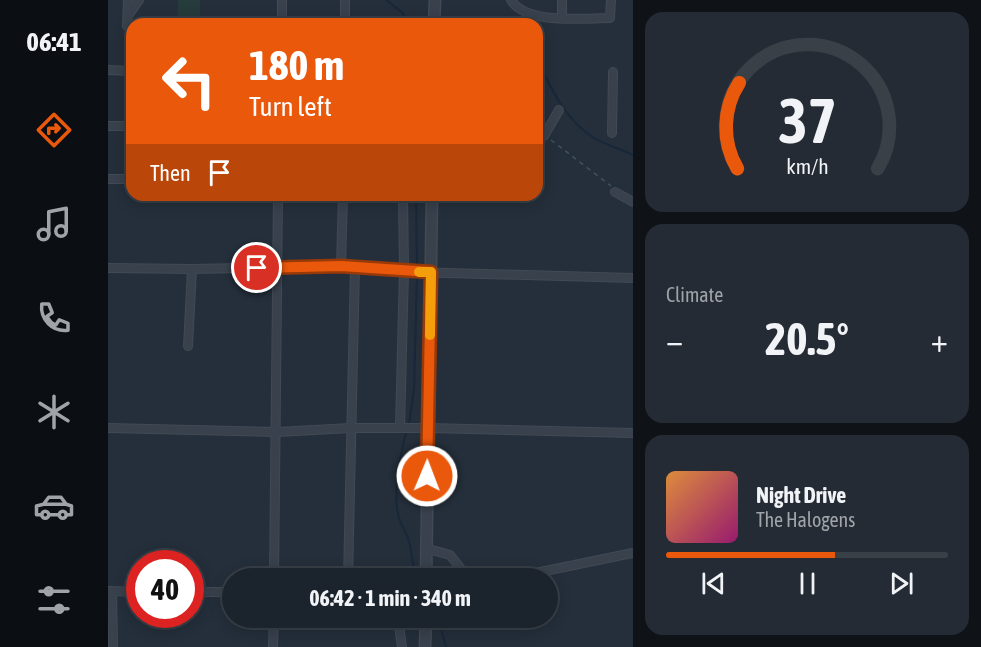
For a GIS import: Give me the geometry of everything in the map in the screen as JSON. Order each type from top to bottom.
[{"type":"street","points":[[128,0],[128,18]]},
{"type":"street","points":[[128,14],[139,0]]},
{"type":"street","points":[[282,0],[282,18]]},
{"type":"street","points":[[345,0],[345,18]]},
{"type":"street","points":[[434,18],[435,0]]},
{"type":"street","points":[[511,0],[517,8],[544,18],[610,18],[611,0]]},
{"type":"street","points":[[562,0],[562,18]]},
{"type":"street","points":[[108,70],[126,71]]},
{"type":"street","points":[[612,133],[613,72]]},
{"type":"street","points":[[543,131],[560,110]]},
{"type":"street","points":[[108,126],[126,126]]},
{"type":"street","points":[[108,179],[126,179]]},
{"type":"street","points":[[615,192],[633,202]]},
{"type":"street","points":[[274,568],[278,201]]},
{"type":"street","points":[[341,266],[343,201]]},
{"type":"street","points":[[400,428],[404,270],[403,201]]},
{"type":"street","points":[[426,568],[432,201]]},
{"type":"street","points":[[348,568],[355,266]]},
{"type":"street","points":[[108,268],[355,266],[412,272],[633,278]]},
{"type":"street","points":[[188,346],[192,269]]},
{"type":"street","points":[[108,428],[276,432],[428,428],[633,433]]},
{"type":"street","points":[[425,548],[450,555],[460,568]]},
{"type":"street","points":[[558,569],[633,554]]},
{"type":"street","points":[[113,647],[110,592],[126,592]]},
{"type":"street","points":[[204,592],[222,592]]},
{"type":"street","points":[[273,647],[274,628]]},
{"type":"street","points":[[399,628],[402,647]]},
{"type":"street","points":[[425,647],[426,628]]},
{"type":"path","points":[[543,134],[609,184],[615,192]]},
{"type":"green space","points":[[178,0],[200,0],[200,18],[177,18]]},
{"type":"waterway","points":[[386,0],[403,13],[403,18]]},
{"type":"waterway","points":[[543,72],[563,107],[577,124],[603,143],[633,155]]},
{"type":"waterway","points":[[416,201],[417,269]]},
{"type":"waterway","points":[[409,424],[414,389],[417,275]]},
{"type":"waterway","points":[[407,430],[398,472],[396,495],[399,518],[409,541],[414,568]]},
{"type":"waterway","points":[[441,628],[446,647]]},
{"type":"slow traffic","points":[[419,272],[431,272],[430,335]]},
{"type":"route","points":[[257,268],[341,266],[431,272],[427,476]]}]
